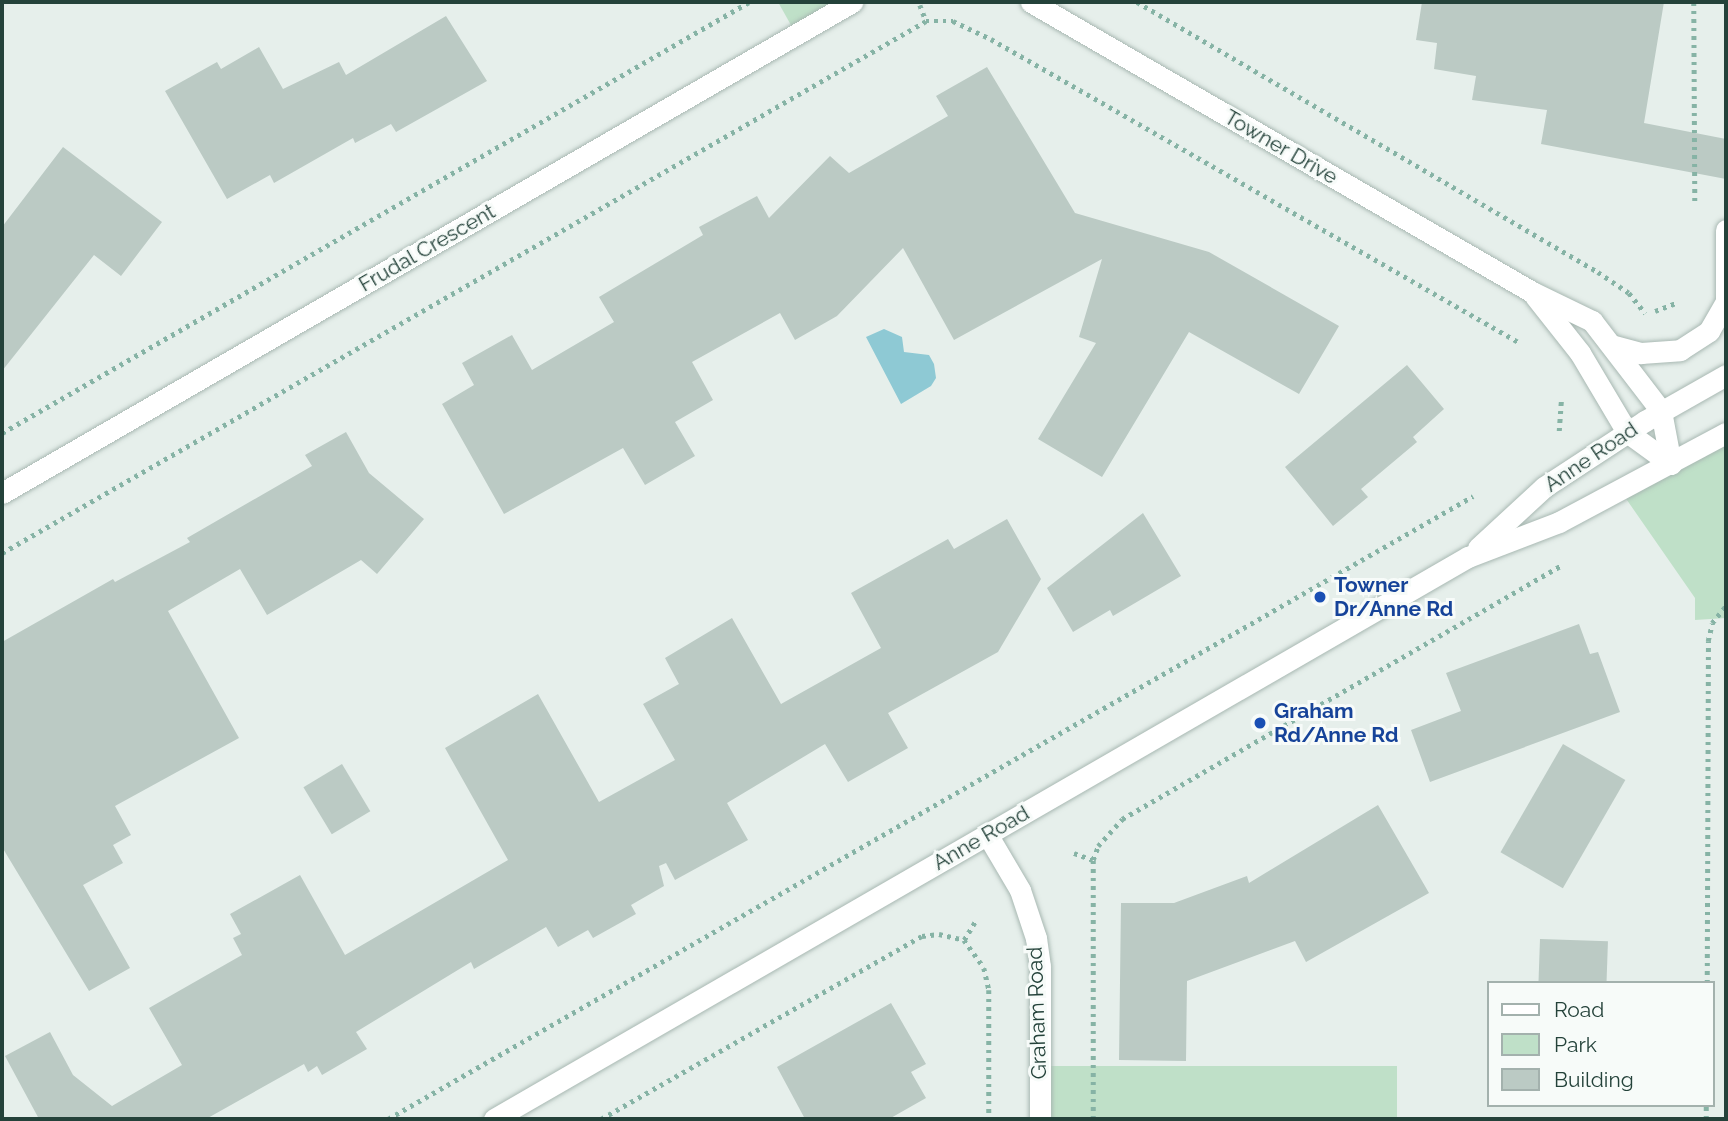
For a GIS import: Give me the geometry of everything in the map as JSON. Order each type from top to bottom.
[{"type":"street","name":"Frudal Crescent","points":[[2,493],[852,2]]},
{"type":"street","name":"Towner Drive","points":[[1031,2],[1532,292],[1592,321],[1614,346],[1661,411]]},
{"type":"street","points":[[1614,346],[1641,354],[1680,350],[1709,331],[1726,300],[1726,230]]},
{"type":"street","name":"Towner Drive","points":[[1532,292],[1580,353],[1627,432]]},
{"type":"street","name":"Anne Road","points":[[1468,557],[1544,488],[1627,432],[1726,375]]},
{"type":"street","points":[[1661,411],[1671,464]]},
{"type":"street","points":[[1627,432],[1671,464]]},
{"type":"street","name":"Anne Road","points":[[494,1119],[1468,557],[1559,522],[1726,433]]},
{"type":"street","name":"Graham Road","points":[[987,834],[1020,890],[1036,938],[1040,987],[1040,1119]]},
{"type":"path","points":[[2,433],[749,2]]},
{"type":"path","points":[[1137,2],[1598,272],[1629,293],[1648,315]]},
{"type":"path","points":[[1694,2],[1695,210]]},
{"type":"path","points":[[920,5],[926,21]]},
{"type":"path","points":[[2,553],[926,21],[953,22],[991,39],[1529,349]]},
{"type":"path","points":[[1553,443],[1561,421],[1559,391]]},
{"type":"path","points":[[388,1119],[1475,495]]},
{"type":"path","points":[[1093,1119],[1093,860],[1098,846],[1122,818],[1574,559]]},
{"type":"path","points":[[1707,981],[1708,641],[1712,623],[1726,606]]},
{"type":"path","points":[[1074,853],[1093,860]]},
{"type":"path","points":[[964,940],[976,920]]},
{"type":"path","points":[[601,1119],[922,936],[939,934],[964,940],[984,968],[989,990],[989,1119]]},
{"type":"green space","points":[[778,2],[852,2],[796,34]]},
{"type":"green space","points":[[1726,433],[1726,618],[1695,620],[1695,598],[1620,490]]},
{"type":"green space","points":[[1040,1066],[1397,1066],[1397,1119],[1040,1119]]},
{"type":"water","points":[[884,329],[902,337],[904,352],[929,355],[934,364],[936,378],[931,386],[901,404],[866,337]]},
{"type":"building","points":[[1422,2],[1664,2],[1644,123],[1726,139],[1726,179],[1541,144],[1547,110],[1472,100],[1476,76],[1434,69],[1437,43],[1416,40]]},
{"type":"building","points":[[446,16],[487,81],[396,132],[391,124],[355,143],[353,138],[274,183],[270,175],[227,199],[165,91],[217,62],[221,69],[259,47],[283,89],[339,62],[346,75]]},
{"type":"building","points":[[987,67],[1075,213],[1209,252],[1339,326],[1299,394],[1189,332],[1102,477],[1038,439],[1096,343],[1079,337],[1102,259],[954,340],[903,248],[837,316],[795,340],[780,313],[692,362],[713,400],[675,422],[695,456],[645,485],[623,448],[504,514],[442,404],[474,385],[462,363],[512,335],[532,370],[614,322],[599,297],[703,235],[699,227],[757,196],[769,218],[830,156],[849,173],[948,116],[936,96]]},
{"type":"building","points":[[63,147],[162,222],[121,276],[94,255],[2,371],[2,227]]},
{"type":"building","points":[[1407,365],[1444,409],[1413,437],[1417,442],[1361,489],[1368,497],[1333,526],[1285,467]]},
{"type":"building","points":[[346,432],[369,473],[424,519],[377,574],[361,560],[267,615],[240,569],[168,611],[239,738],[115,806],[131,835],[113,845],[123,863],[83,885],[130,968],[89,991],[2,847],[2,642],[113,579],[115,582],[190,542],[187,538],[312,466],[305,455]]},
{"type":"building","points":[[1143,513],[1181,576],[1113,616],[1110,610],[1073,632],[1047,588]]},
{"type":"building","points":[[1007,519],[1041,579],[998,652],[888,713],[908,748],[848,782],[825,744],[727,803],[748,840],[675,880],[666,863],[659,866],[664,886],[631,905],[636,914],[593,938],[588,930],[558,947],[546,927],[474,969],[471,962],[356,1032],[367,1049],[322,1075],[317,1066],[308,1072],[304,1064],[206,1119],[39,1119],[5,1056],[50,1032],[73,1075],[112,1106],[182,1065],[149,1008],[242,955],[233,938],[241,934],[230,914],[300,875],[345,955],[508,860],[445,748],[538,694],[599,802],[675,760],[643,704],[679,684],[665,658],[732,618],[781,704],[881,648],[851,593],[948,539],[954,549]]},
{"type":"building","points":[[1579,624],[1590,654],[1598,652],[1620,712],[1430,782],[1411,730],[1461,711],[1446,673]]},
{"type":"building","points":[[1563,744],[1625,780],[1563,888],[1500,852]]},
{"type":"building","points":[[342,764],[370,811],[332,834],[303,787]]},
{"type":"building","points":[[1378,805],[1429,893],[1306,962],[1295,941],[1187,981],[1186,1061],[1119,1060],[1121,903],[1174,903],[1247,876],[1249,883]]},
{"type":"building","points":[[1540,939],[1608,941],[1607,981],[1539,981]]},
{"type":"building","points":[[891,1003],[926,1064],[911,1072],[926,1098],[889,1119],[805,1119],[777,1067]]},
{"type":"place","name":"Towner Dr/Anne Rd","points":[[1320,597]]},
{"type":"place","name":"Graham Rd/Anne Rd","points":[[1260,723]]}]
